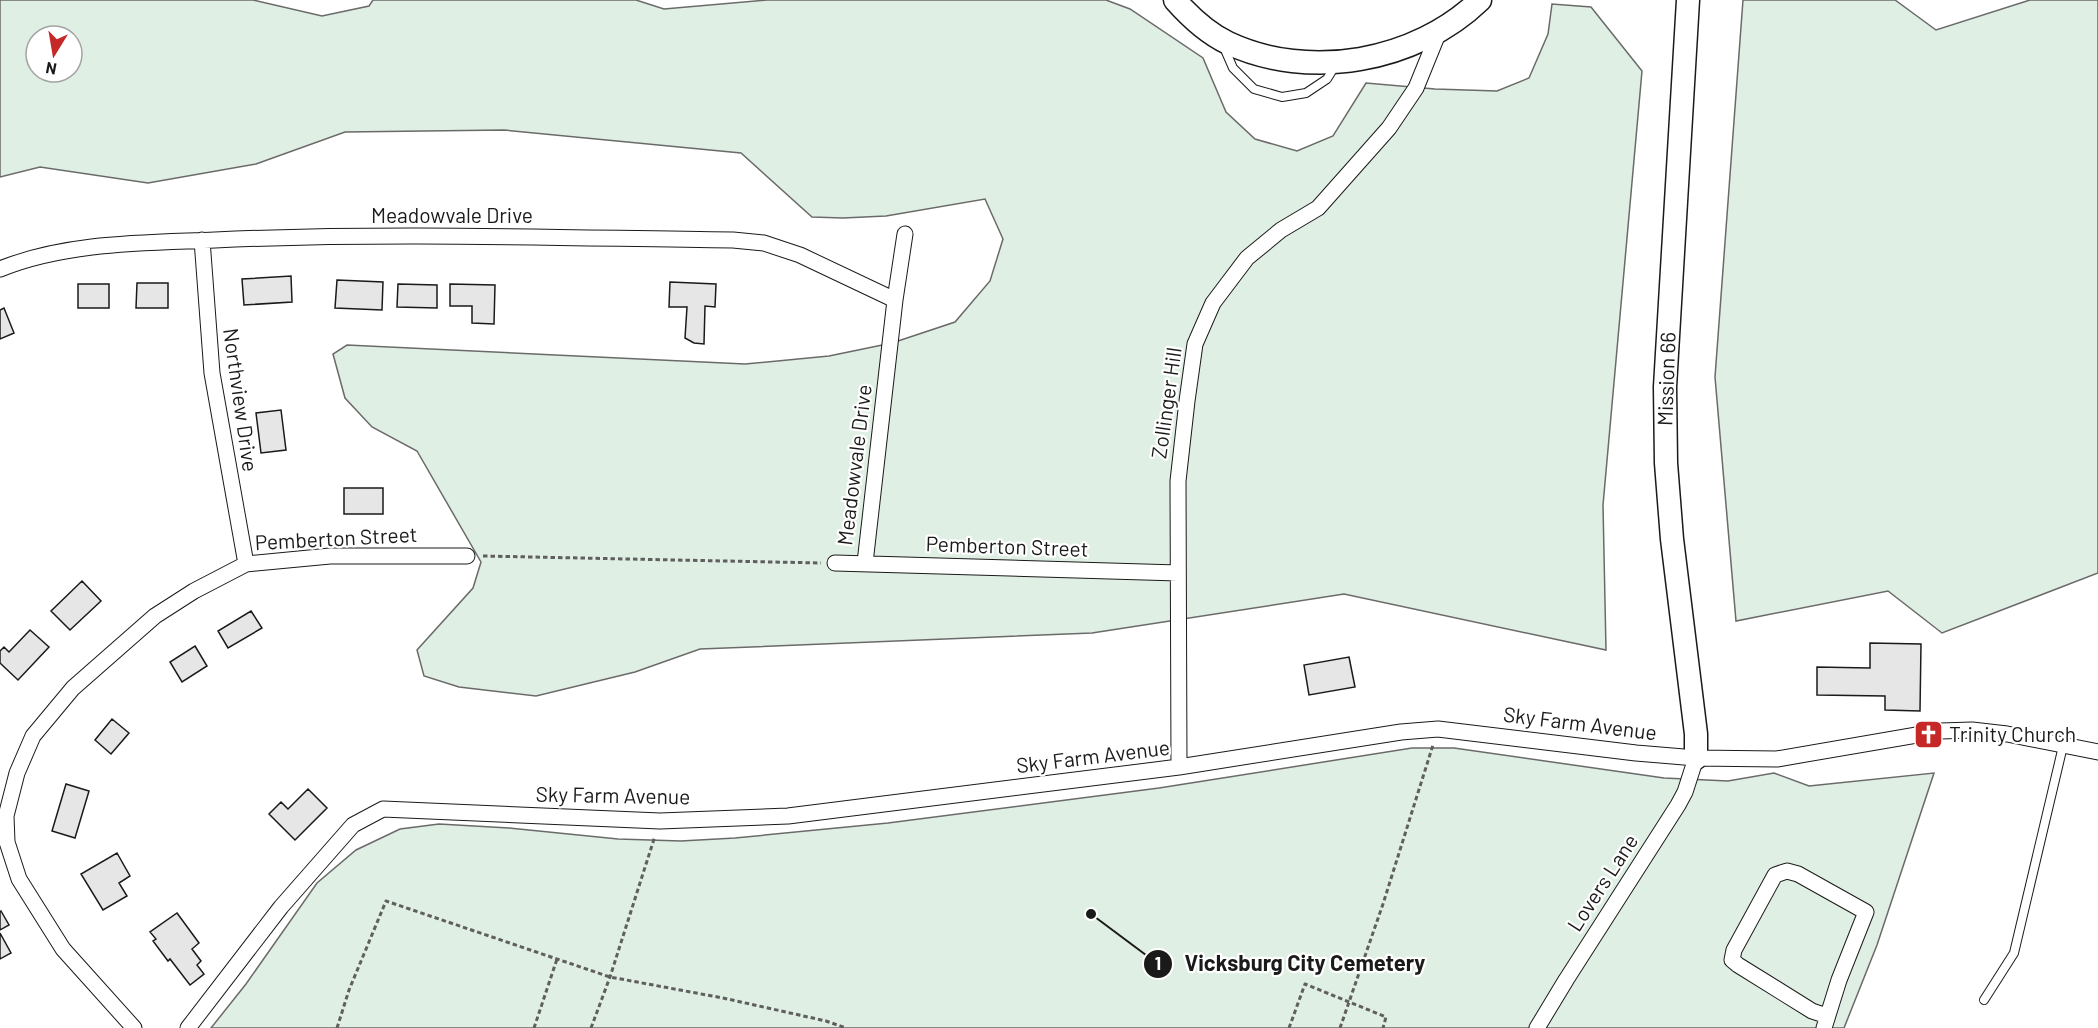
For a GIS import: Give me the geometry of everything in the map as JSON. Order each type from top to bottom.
[{"type":"street","points":[[1175,0],[1187,14],[1208,31],[1227,42],[1282,59],[1312,63],[1337,62],[1387,53],[1412,44],[1466,14],[1480,0]]},
{"type":"street","name":"Mission 66","points":[[1688,0],[1665,387],[1665,441],[1672,538],[1696,734],[1696,758]]},
{"type":"street","name":"Zollinger Hill","points":[[1179,767],[1178,481],[1195,344],[1213,303],[1247,258],[1281,230],[1318,208],[1389,128],[1416,88],[1440,29]]},
{"type":"street","name":"Meadowvale Drive","points":[[865,563],[895,300],[905,234]]},
{"type":"street","name":"Meadowvale Drive","points":[[0,269],[43,256],[84,248],[299,236],[734,240],[764,243],[800,255],[895,300]]},
{"type":"street","name":"Northview Drive","points":[[202,240],[212,373],[246,564]]},
{"type":"street","name":"Pemberton Street","points":[[134,1028],[63,949],[19,879],[7,842],[6,816],[17,773],[33,736],[73,688],[155,616],[194,591],[246,564],[330,556],[467,556]]},
{"type":"street","name":"Pemberton Street","points":[[835,563],[1178,573]]},
{"type":"street","name":"Sky Farm Avenue","points":[[188,1028],[280,908],[353,825],[383,809],[660,821],[788,816],[1179,767],[1401,732],[1438,729],[1696,758],[1777,759],[1896,737],[1961,730],[2007,734],[2098,752]]},
{"type":"street","name":"Lovers Lane","points":[[1537,1028],[1678,805],[1685,792],[1696,758]]},
{"type":"street","points":[[1787,871],[1798,874],[1866,912],[1826,1022],[1732,960],[1734,950],[1775,875],[1787,871]]},
{"type":"lane","points":[[1227,42],[1226,52],[1233,68],[1254,89],[1282,97],[1306,93],[1327,79],[1337,62]]},
{"type":"lane","points":[[1984,1000],[2014,953],[2063,746]]},
{"type":"path","points":[[467,556],[835,563]]},
{"type":"path","points":[[1340,1028],[1383,904],[1438,729]]},
{"type":"path","points":[[591,1028],[610,977],[660,821]]},
{"type":"path","points":[[337,1028],[349,990],[386,901],[610,977],[723,998],[826,1021],[846,1028]]},
{"type":"path","points":[[534,1028],[557,958]]},
{"type":"path","points":[[1289,1028],[1305,984],[1386,1017],[1383,1028]]},
{"type":"green space","points":[[0,0],[253,0],[322,16],[369,6],[373,0],[636,0],[664,9],[767,0],[1106,0],[1130,9],[1203,58],[1226,112],[1255,139],[1297,151],[1333,136],[1366,83],[1497,91],[1529,78],[1548,34],[1552,4],[1591,7],[1642,71],[1603,505],[1606,650],[1344,594],[1092,633],[700,649],[635,672],[536,696],[459,687],[424,676],[417,650],[473,588],[481,562],[417,451],[372,427],[345,398],[333,354],[347,345],[745,364],[829,356],[892,343],[955,322],[990,281],[1003,239],[985,199],[886,216],[812,217],[741,153],[504,130],[345,132],[256,164],[148,183],[40,167],[0,177]]},
{"type":"green space","points":[[1743,0],[1895,0],[1936,30],[2030,0],[2098,0],[2098,573],[1942,633],[1888,591],[1736,621],[1715,377]]},
{"type":"green space","points":[[1412,748],[1454,748],[1664,778],[1728,781],[1774,773],[1809,786],[1934,773],[1877,945],[1844,1028],[211,1028],[246,984],[317,883],[356,850],[400,829],[439,824],[509,828],[618,839],[681,841],[735,838],[888,823],[1159,788]]},
{"type":"building","points":[[291,276],[292,302],[244,305],[242,279]]},
{"type":"building","points":[[337,280],[383,282],[382,310],[335,308]]},
{"type":"building","points":[[670,282],[716,284],[715,307],[705,306],[704,344],[694,343],[685,338],[687,307],[669,307]]},
{"type":"building","points":[[137,283],[168,283],[168,308],[136,308]]},
{"type":"building","points":[[78,284],[109,284],[109,308],[78,308]]},
{"type":"building","points":[[398,284],[437,285],[437,308],[397,307]]},
{"type":"building","points":[[450,284],[495,285],[494,324],[472,323],[472,306],[450,306]]},
{"type":"building","points":[[4,308],[14,333],[0,339],[0,310]]},
{"type":"building","points":[[281,410],[286,450],[261,453],[256,413]]},
{"type":"building","points":[[344,488],[383,488],[383,514],[344,514]]},
{"type":"building","points":[[82,581],[101,601],[70,630],[51,611]]},
{"type":"building","points":[[251,611],[262,628],[228,648],[218,631]]},
{"type":"building","points":[[30,630],[49,647],[18,680],[0,663],[0,651],[4,647],[9,652]]},
{"type":"building","points":[[1870,643],[1921,644],[1920,711],[1885,710],[1885,696],[1817,695],[1817,667],[1870,668]]},
{"type":"building","points":[[195,646],[207,666],[182,682],[170,662]]},
{"type":"building","points":[[1349,657],[1355,687],[1309,695],[1304,665]]},
{"type":"building","points":[[112,719],[129,733],[111,754],[95,740]]},
{"type":"building","points":[[66,784],[89,791],[75,838],[52,831]]},
{"type":"building","points":[[308,789],[327,808],[295,840],[269,814],[281,802],[288,809]]},
{"type":"building","points":[[117,853],[130,876],[119,883],[127,896],[103,910],[81,874]]},
{"type":"building","points":[[0,912],[9,925],[0,930]]},
{"type":"building","points":[[177,913],[199,943],[192,949],[201,961],[197,965],[204,974],[190,985],[170,959],[168,961],[153,941],[156,939],[150,932]]},
{"type":"building","points":[[0,933],[11,953],[0,959]]},
{"type":"place","name":"Trinity Church","points":[[1928,735]]},
{"type":"place","name":"Vicksburg City Cemetery","points":[[1091,914]]}]
